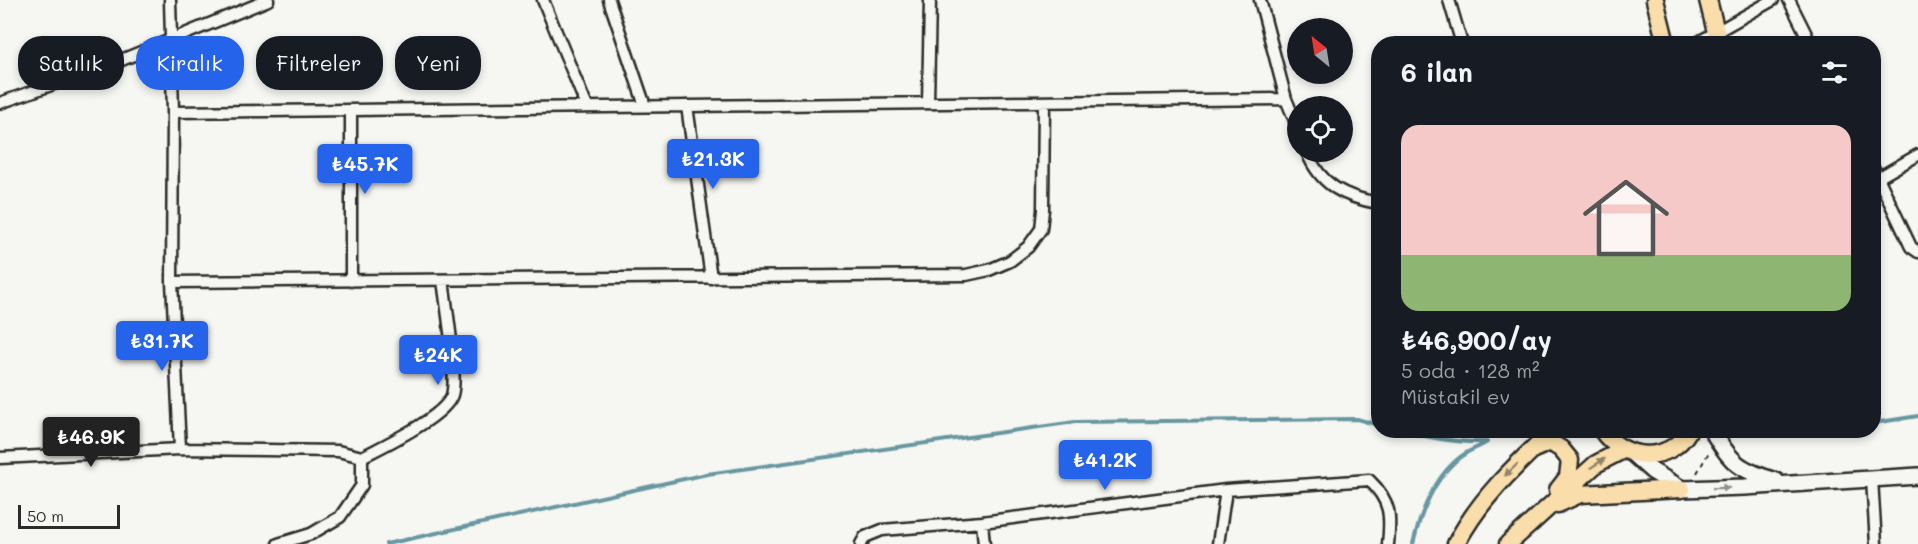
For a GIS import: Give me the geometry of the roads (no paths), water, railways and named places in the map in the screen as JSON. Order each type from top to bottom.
[{"type":"main road","points":[[1654,0],[1664,36]]},
{"type":"main road","points":[[1708,0],[1717,36]]},
{"type":"main road","points":[[1456,544],[1467,522],[1501,479],[1545,438]]},
{"type":"main road","points":[[1607,438],[1652,471],[1688,488]]},
{"type":"main road","points":[[1508,544],[1596,464],[1627,451],[1639,455],[1656,454],[1672,448],[1684,438]]},
{"type":"main road","points":[[1717,438],[1728,456],[1739,467],[1784,484]]},
{"type":"main road","points":[[1533,450],[1550,442],[1561,449],[1569,460],[1568,477],[1544,510]]},
{"type":"main road","points":[[1544,510],[1580,494],[1918,476]]},
{"type":"street","points":[[170,0],[171,36]]},
{"type":"street","points":[[179,36],[268,0]]},
{"type":"street","points":[[543,0],[587,107]]},
{"type":"street","points":[[609,0],[645,106]]},
{"type":"street","points":[[928,103],[930,0]]},
{"type":"street","points":[[173,112],[1286,99],[1260,0]]},
{"type":"street","points":[[1449,0],[1460,36]]},
{"type":"street","points":[[1721,36],[1773,0]]},
{"type":"street","points":[[1789,0],[1807,36]]},
{"type":"street","points":[[0,103],[136,54]]},
{"type":"street","points":[[172,90],[172,282],[180,449]]},
{"type":"street","points":[[172,282],[966,276],[1010,261],[1028,247],[1041,229],[1044,102]]},
{"type":"street","points":[[687,106],[711,278]]},
{"type":"street","points":[[351,110],[351,281]]},
{"type":"street","points":[[1881,171],[1918,156]]},
{"type":"street","points":[[1311,162],[1313,168],[1332,187],[1371,202]]},
{"type":"street","points":[[1881,184],[1911,247],[1918,252]]},
{"type":"street","points":[[0,458],[180,449],[338,451],[362,458],[423,423],[440,411],[452,396],[453,378],[443,280]]},
{"type":"street","points":[[278,544],[311,534],[340,517],[362,485],[362,458]]},
{"type":"street","points":[[1872,479],[1876,544]]},
{"type":"street","points":[[861,544],[866,537],[882,530],[982,522],[1226,490],[1369,480],[1386,501],[1391,519],[1389,544]]},
{"type":"street","points":[[1218,544],[1226,490]]},
{"type":"street","points":[[982,522],[984,544]]},
{"type":"waterway","points":[[1881,422],[1918,416]]},
{"type":"waterway","points":[[386,544],[707,474],[1075,422],[1357,419],[1371,423]]},
{"type":"waterway","points":[[1437,438],[1463,442],[1485,442]]},
{"type":"waterway","points":[[1413,544],[1425,506],[1438,481],[1455,461],[1487,442]]}]
